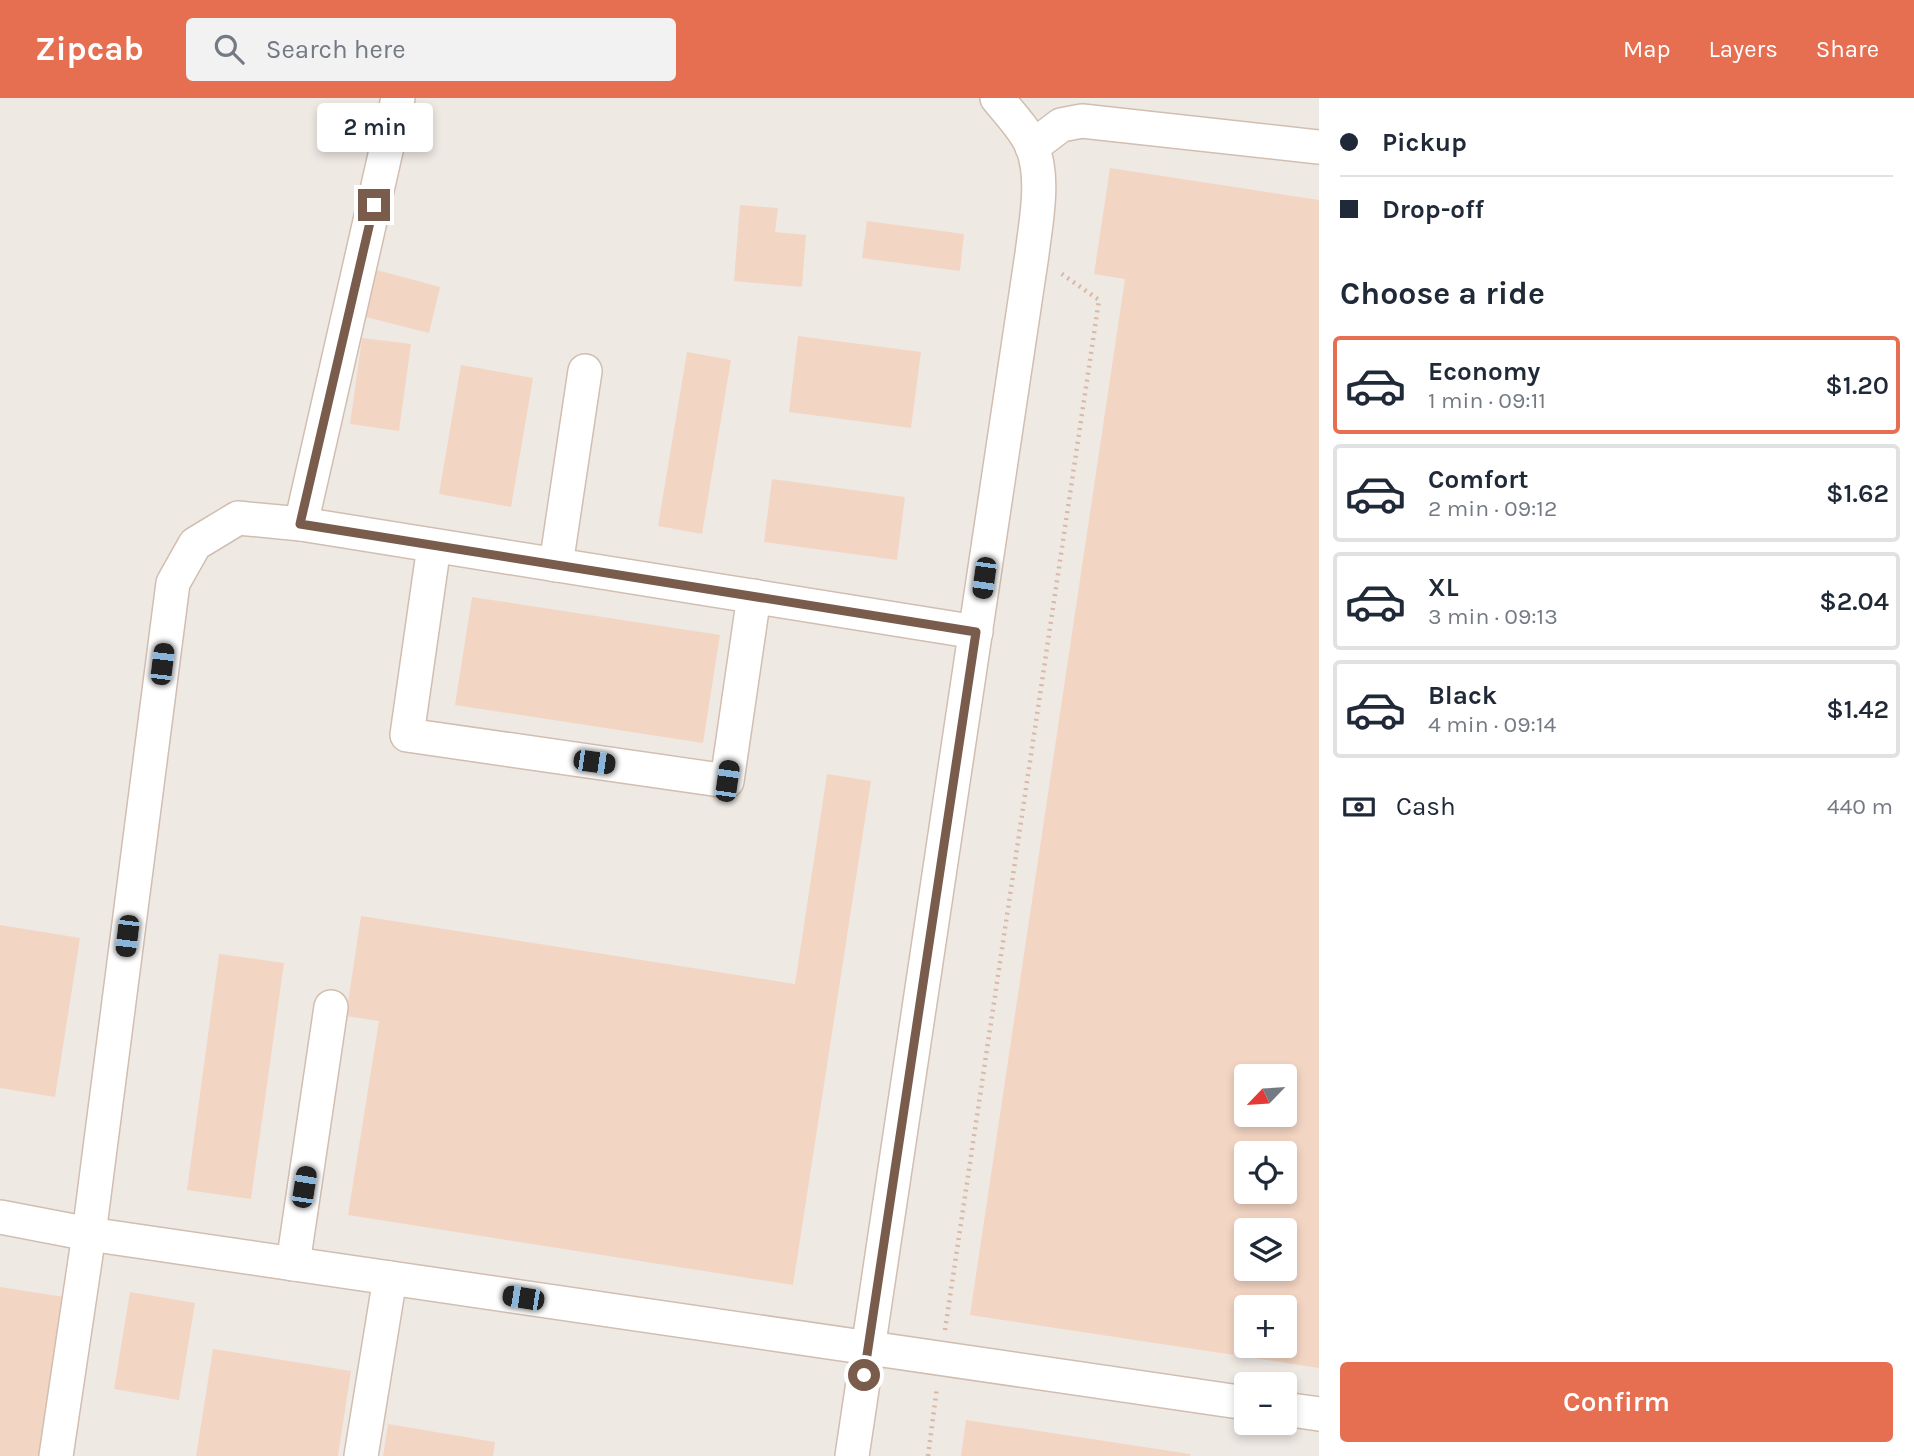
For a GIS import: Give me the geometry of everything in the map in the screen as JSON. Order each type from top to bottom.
[{"type":"lane","points":[[300,524],[398,98]]},
{"type":"lane","points":[[852,1456],[1032,254],[1039,187],[1032,147],[997,98]]},
{"type":"lane","points":[[1032,147],[1061,125],[1068,111],[1082,121],[1319,148]]},
{"type":"lane","points":[[556,565],[585,371]]},
{"type":"lane","points":[[56,1456],[89,1234],[173,583],[195,544],[238,518],[300,524],[976,632]]},
{"type":"lane","points":[[434,546],[407,735],[727,781],[754,597]]},
{"type":"lane","points":[[293,1264],[331,1007]]},
{"type":"lane","points":[[0,1217],[89,1234],[1234,1401]]},
{"type":"lane","points":[[361,1456],[390,1278]]},
{"type":"lane","points":[[1297,1411],[1319,1414]]},
{"type":"path","points":[[928,1456],[1099,300],[1032,254]]},
{"type":"shaded area","points":[[0,98],[1319,98],[1319,1456],[0,1456]]},
{"type":"building","points":[[1110,168],[1319,200],[1319,1368],[1253,1358],[1297,1358],[1297,1295],[1234,1295],[1234,1355],[970,1315],[1125,279],[1094,274]]},
{"type":"building","points":[[740,205],[778,208],[775,232],[806,235],[802,287],[734,281]]},
{"type":"building","points":[[867,221],[964,234],[960,271],[862,258]]},
{"type":"building","points":[[373,269],[440,287],[429,333],[362,316]]},
{"type":"building","points":[[798,336],[921,352],[911,428],[789,412]]},
{"type":"building","points":[[362,338],[411,344],[399,431],[350,424]]},
{"type":"building","points":[[687,352],[731,360],[702,534],[658,526]]},
{"type":"building","points":[[461,365],[533,378],[511,507],[439,494]]},
{"type":"building","points":[[772,479],[905,497],[897,560],[764,542]]},
{"type":"building","points":[[472,597],[720,635],[703,743],[455,705]]},
{"type":"building","points":[[827,774],[871,781],[793,1285],[348,1215],[379,1021],[346,1016],[361,916],[795,984]]},
{"type":"building","points":[[0,925],[80,938],[55,1097],[0,1088]]},
{"type":"building","points":[[219,954],[284,963],[251,1199],[187,1190]]},
{"type":"building","points":[[0,1287],[64,1297],[40,1456],[0,1456]]},
{"type":"building","points":[[130,1292],[195,1303],[179,1400],[114,1389]]},
{"type":"building","points":[[213,1349],[351,1371],[338,1456],[196,1456]]},
{"type":"building","points":[[966,1420],[1190,1454],[1190,1456],[961,1456]]},
{"type":"building","points":[[388,1424],[495,1442],[493,1456],[383,1456]]},
{"type":"route","points":[[374,205],[300,524],[976,632],[864,1375]]}]
